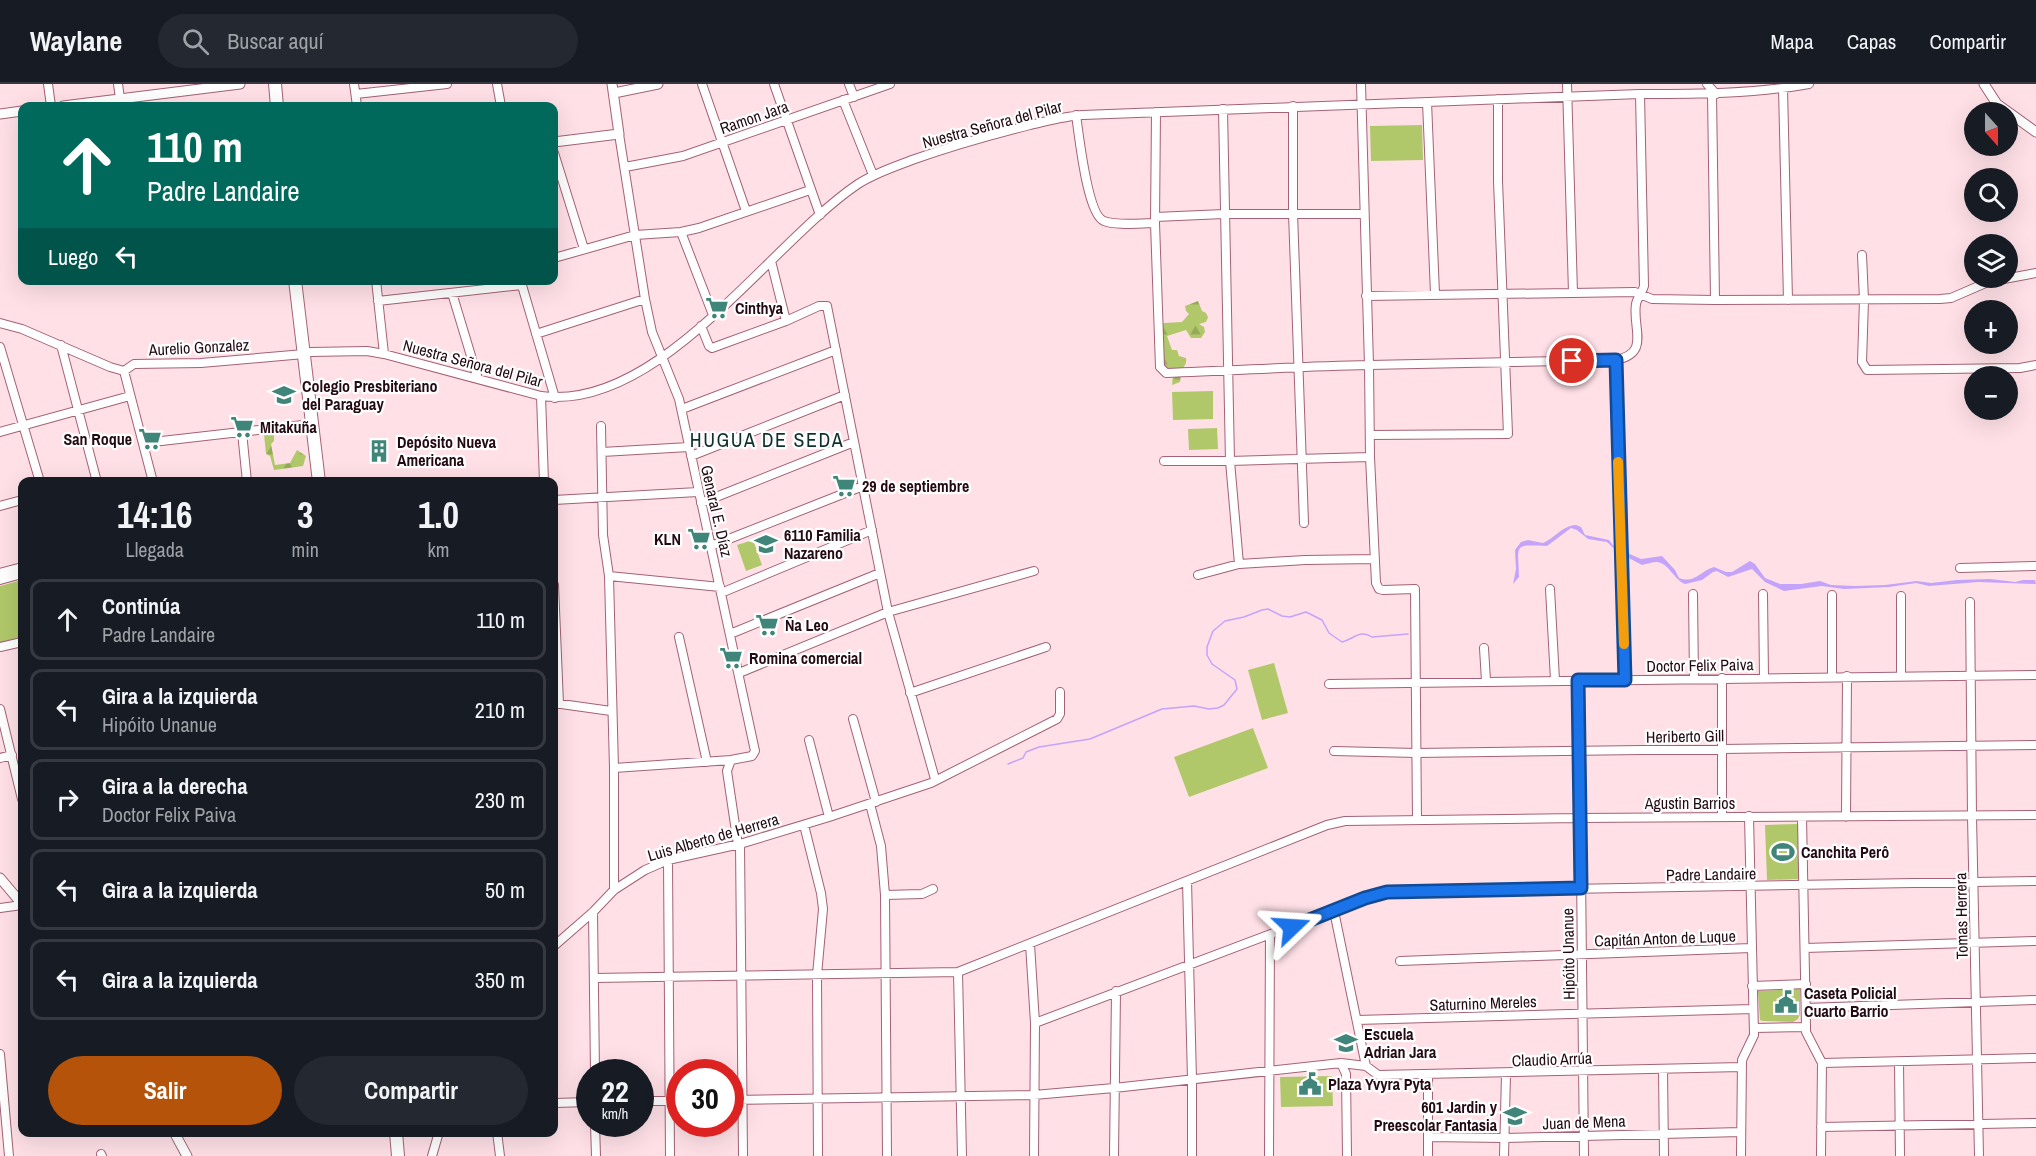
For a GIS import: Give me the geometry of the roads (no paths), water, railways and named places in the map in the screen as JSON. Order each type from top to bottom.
[{"type":"main road","points":[[274,84],[276,102]]},
{"type":"main road","points":[[296,285],[318,477]]},
{"type":"main road","points":[[397,1137],[399,1156]]},
{"type":"street","points":[[48,84],[50,102]]},
{"type":"street","points":[[118,84],[121,102]]},
{"type":"street","points":[[127,102],[240,84]]},
{"type":"street","points":[[354,84],[357,102]]},
{"type":"street","points":[[356,94],[447,84]]},
{"type":"street","points":[[497,84],[500,102]]},
{"type":"street","points":[[558,142],[619,134],[613,88],[658,84]]},
{"type":"street","points":[[702,84],[746,211]]},
{"type":"street","points":[[774,84],[820,215]]},
{"type":"street","points":[[849,84],[854,97]]},
{"type":"street","name":"Ramon Jara","points":[[624,167],[683,156],[890,84]]},
{"type":"street","points":[[1360,84],[1370,457],[1376,583],[1379,589],[1383,590],[1414,589],[1417,820]]},
{"type":"street","points":[[1567,84],[1573,293]]},
{"type":"street","points":[[1707,84],[1714,94],[1715,300]]},
{"type":"street","points":[[1754,84],[1761,91]]},
{"type":"street","name":"Nuestra Señora del Pilar","points":[[304,354],[356,351],[384,354],[555,398],[610,386],[640,372],[662,358],[701,326],[820,215],[848,191],[873,175],[968,141],[1076,115],[1640,94],[1714,94],[1761,91],[1809,84]]},
{"type":"street","points":[[1984,84],[1996,104],[2036,132]]},
{"type":"street","points":[[1783,88],[1788,300]]},
{"type":"street","points":[[1156,112],[1155,220],[1161,369],[1166,373],[1297,366],[1616,360],[1632,354],[1636,348],[1638,340],[1636,304],[1644,286],[1640,94]]},
{"type":"street","points":[[1370,435],[1508,434],[1507,362],[1498,181],[1498,99]]},
{"type":"street","points":[[843,100],[873,175]]},
{"type":"street","points":[[1427,102],[1435,294]]},
{"type":"street","points":[[1293,106],[1297,366],[1304,523]]},
{"type":"street","points":[[1223,109],[1230,461],[1239,564]]},
{"type":"street","points":[[0,114],[18,112]]},
{"type":"street","points":[[1076,115],[1085,175],[1096,215],[1102,221],[1109,223],[1224,214],[1363,214]]},
{"type":"street","name":"Genaral E. Díaz","points":[[619,134],[652,332],[674,382],[682,410],[755,751],[754,755],[731,760]]},
{"type":"street","points":[[558,166],[584,249]]},
{"type":"street","points":[[558,257],[635,236],[699,228],[810,190]]},
{"type":"street","points":[[681,232],[712,315]]},
{"type":"street","points":[[1862,255],[1864,300],[1862,362],[1867,370],[2020,368],[2036,365]]},
{"type":"street","points":[[771,261],[786,321]]},
{"type":"street","points":[[1366,296],[1573,293],[1642,294],[1652,299],[1715,300],[1951,298],[1978,284],[2036,273]]},
{"type":"street","points":[[376,285],[384,354]]},
{"type":"street","points":[[378,301],[507,285]]},
{"type":"street","points":[[522,285],[555,398]]},
{"type":"street","points":[[452,293],[478,380]]},
{"type":"street","points":[[536,334],[645,299]]},
{"type":"street","points":[[701,326],[712,348],[825,305],[828,309],[888,612],[935,779]]},
{"type":"street","points":[[0,323],[22,328],[110,368],[124,371],[152,477]]},
{"type":"street","points":[[61,345],[96,477]]},
{"type":"street","points":[[0,347],[39,477]]},
{"type":"street","points":[[682,410],[836,350]]},
{"type":"street","name":"Aurelio Gonzalez","points":[[124,371],[134,364],[201,363],[304,354]]},
{"type":"street","points":[[1616,360],[1625,680]]},
{"type":"street","points":[[691,456],[845,395]]},
{"type":"street","points":[[0,432],[130,396]]},
{"type":"street","points":[[542,396],[544,477]]},
{"type":"street","points":[[144,443],[312,424]]},
{"type":"street","points":[[601,426],[603,535],[609,576],[614,768],[614,890]]},
{"type":"street","points":[[242,432],[246,477]]},
{"type":"street","points":[[702,502],[854,442]]},
{"type":"street","points":[[602,452],[689,447]]},
{"type":"street","points":[[1164,461],[1370,457]]},
{"type":"street","points":[[711,546],[863,486]]},
{"type":"street","points":[[558,500],[699,492]]},
{"type":"street","points":[[0,506],[18,501]]},
{"type":"street","points":[[609,576],[721,590],[872,530]]},
{"type":"street","points":[[1198,575],[1239,564],[1375,559]]},
{"type":"street","points":[[1960,568],[2036,566]]},
{"type":"street","points":[[0,573],[18,568]]},
{"type":"street","points":[[739,673],[888,612],[1034,571]]},
{"type":"street","points":[[730,634],[880,573]]},
{"type":"street","points":[[0,580],[18,575]]},
{"type":"street","points":[[1550,589],[1555,681]]},
{"type":"street","points":[[1694,594],[1694,679]]},
{"type":"street","points":[[1763,594],[1764,678]]},
{"type":"street","points":[[1832,595],[1832,677]]},
{"type":"street","points":[[1901,596],[1901,676]]},
{"type":"street","name":"Tomas Herrera","points":[[1970,602],[1979,1156]]},
{"type":"street","points":[[679,636],[707,762]]},
{"type":"street","points":[[0,648],[18,643]]},
{"type":"street","points":[[909,693],[1046,647]]},
{"type":"street","points":[[1484,648],[1486,681]]},
{"type":"street","name":"Doctor Felix Paiva","points":[[1329,684],[2036,675]]},
{"type":"street","points":[[1846,816],[1847,676]]},
{"type":"street","points":[[1722,678],[1722,817]]},
{"type":"street","name":"Hipóito Unanue","points":[[1578,680],[1584,1156]]},
{"type":"street","name":"Luis Alberto de Herrera","points":[[558,943],[614,890],[645,870],[668,860],[739,844],[830,818],[931,783],[1057,719],[1060,714],[1060,692]]},
{"type":"street","points":[[558,704],[611,711]]},
{"type":"street","points":[[0,710],[18,776]]},
{"type":"street","points":[[853,719],[881,846],[885,895],[886,1156]]},
{"type":"street","points":[[810,740],[830,818]]},
{"type":"street","name":"Heriberto Gill","points":[[1334,751],[1416,753],[2036,745]]},
{"type":"street","points":[[0,758],[12,755]]},
{"type":"street","points":[[614,768],[731,760],[727,771],[739,844],[743,1059]]},
{"type":"street","name":"Agustin Barrios","points":[[594,978],[958,972],[1327,825],[1345,821],[2036,815]]},
{"type":"street","points":[[1741,1156],[1742,1060],[1754,1035],[1749,816]]},
{"type":"street","points":[[1802,817],[1806,1032],[1822,1063],[1821,1156]]},
{"type":"street","points":[[804,825],[823,909],[817,975],[818,1156]]},
{"type":"street","points":[[668,860],[670,1059]]},
{"type":"street","points":[[0,878],[18,899]]},
{"type":"street","points":[[1187,881],[1192,1156]]},
{"type":"street","name":"Padre Landaire","points":[[1035,1023],[1365,898],[1387,892],[2036,881]]},
{"type":"street","points":[[885,895],[922,894],[933,889]]},
{"type":"street","points":[[0,908],[18,905]]},
{"type":"street","points":[[1335,911],[1366,1065]]},
{"type":"street","points":[[593,912],[595,1059]]},
{"type":"street","points":[[1269,1156],[1270,935]]},
{"type":"street","points":[[1805,948],[2036,941]]},
{"type":"street","points":[[1030,944],[1035,1023],[1034,1156]]},
{"type":"street","name":"Capitán Anton de Luque","points":[[1400,961],[1751,948]]},
{"type":"street","points":[[958,972],[962,1156]]},
{"type":"street","points":[[1752,986],[1806,984]]},
{"type":"street","points":[[1114,1156],[1116,991]]},
{"type":"street","points":[[1806,1008],[2036,1000]]},
{"type":"street","name":"Saturnino Mereles","points":[[1357,1020],[1753,1009]]},
{"type":"street","points":[[1754,1028],[1806,1027]]},
{"type":"street","points":[[0,1054],[2,1101],[9,1156]]},
{"type":"street","points":[[1822,1063],[2036,1058]]},
{"type":"street","points":[[1899,1062],[1900,1156]]},
{"type":"street","points":[[1341,1063],[1346,1074],[1347,1156]]},
{"type":"street","name":"Claudio Arrúa","points":[[744,1100],[1034,1095],[1341,1063],[1366,1065],[1378,1075],[1506,1074],[1742,1067]]},
{"type":"street","points":[[1663,1069],[1664,1156]]},
{"type":"street","points":[[1504,1156],[1506,1074]]},
{"type":"street","points":[[1428,1075],[1428,1156]]},
{"type":"street","points":[[558,1103],[576,1102]]},
{"type":"street","points":[[1821,1127],[2036,1123]]},
{"type":"street","name":"Juan de Mena","points":[[1428,1137],[1503,1138],[1741,1132]]},
{"type":"street","points":[[177,1137],[188,1156]]},
{"type":"street","points":[[432,1156],[438,1137]]},
{"type":"street","points":[[498,1137],[500,1156]]},
{"type":"street","points":[[596,1137],[596,1156]]},
{"type":"street","points":[[670,1137],[670,1156]]},
{"type":"street","points":[[743,1137],[743,1156]]},
{"type":"waterway","points":[[1008,764],[1023,758],[1026,752],[1039,747],[1090,739],[1162,709],[1194,706],[1209,709],[1224,705],[1237,689],[1235,680],[1212,664],[1207,655],[1207,647],[1213,631],[1225,621],[1268,609],[1290,617],[1306,612],[1322,620],[1329,633],[1342,642],[1360,634],[1372,637],[1408,634]]},
{"type":"place","name":"Cinthya","points":[[717,308]]},
{"type":"place","name":"Colegio Presbiteriano del Paraguay","points":[[284,395]]},
{"type":"place","name":"Mitakuña","points":[[242,427]]},
{"type":"place","name":"San Roque","points":[[150,439]]},
{"type":"place","name":"Depósito Nueva Americana","points":[[379,451]]},
{"type":"place","name":"29 de septiembre","points":[[844,486]]},
{"type":"place","name":"KLN","points":[[699,539]]},
{"type":"place","name":"6110 Familia Nazareno","points":[[766,544]]},
{"type":"place","name":"Ña Leo","points":[[767,625]]},
{"type":"place","name":"Romina comercial","points":[[731,658]]},
{"type":"place","name":"Canchita Perô","points":[[1783,852]]},
{"type":"place","name":"Caseta Policial Cuarto Barrio","points":[[1786,1002]]},
{"type":"place","name":"Escuela Adrian Jara","points":[[1346,1043]]},
{"type":"place","name":"Plaza Yvyra Pyta","points":[[1310,1084]]},
{"type":"place","name":"601 Jardin y Preescolar Fantasia","points":[[1515,1116]]},
{"type":"district","name":"HUGUA DE SEDA","points":[[767,440]]}]
